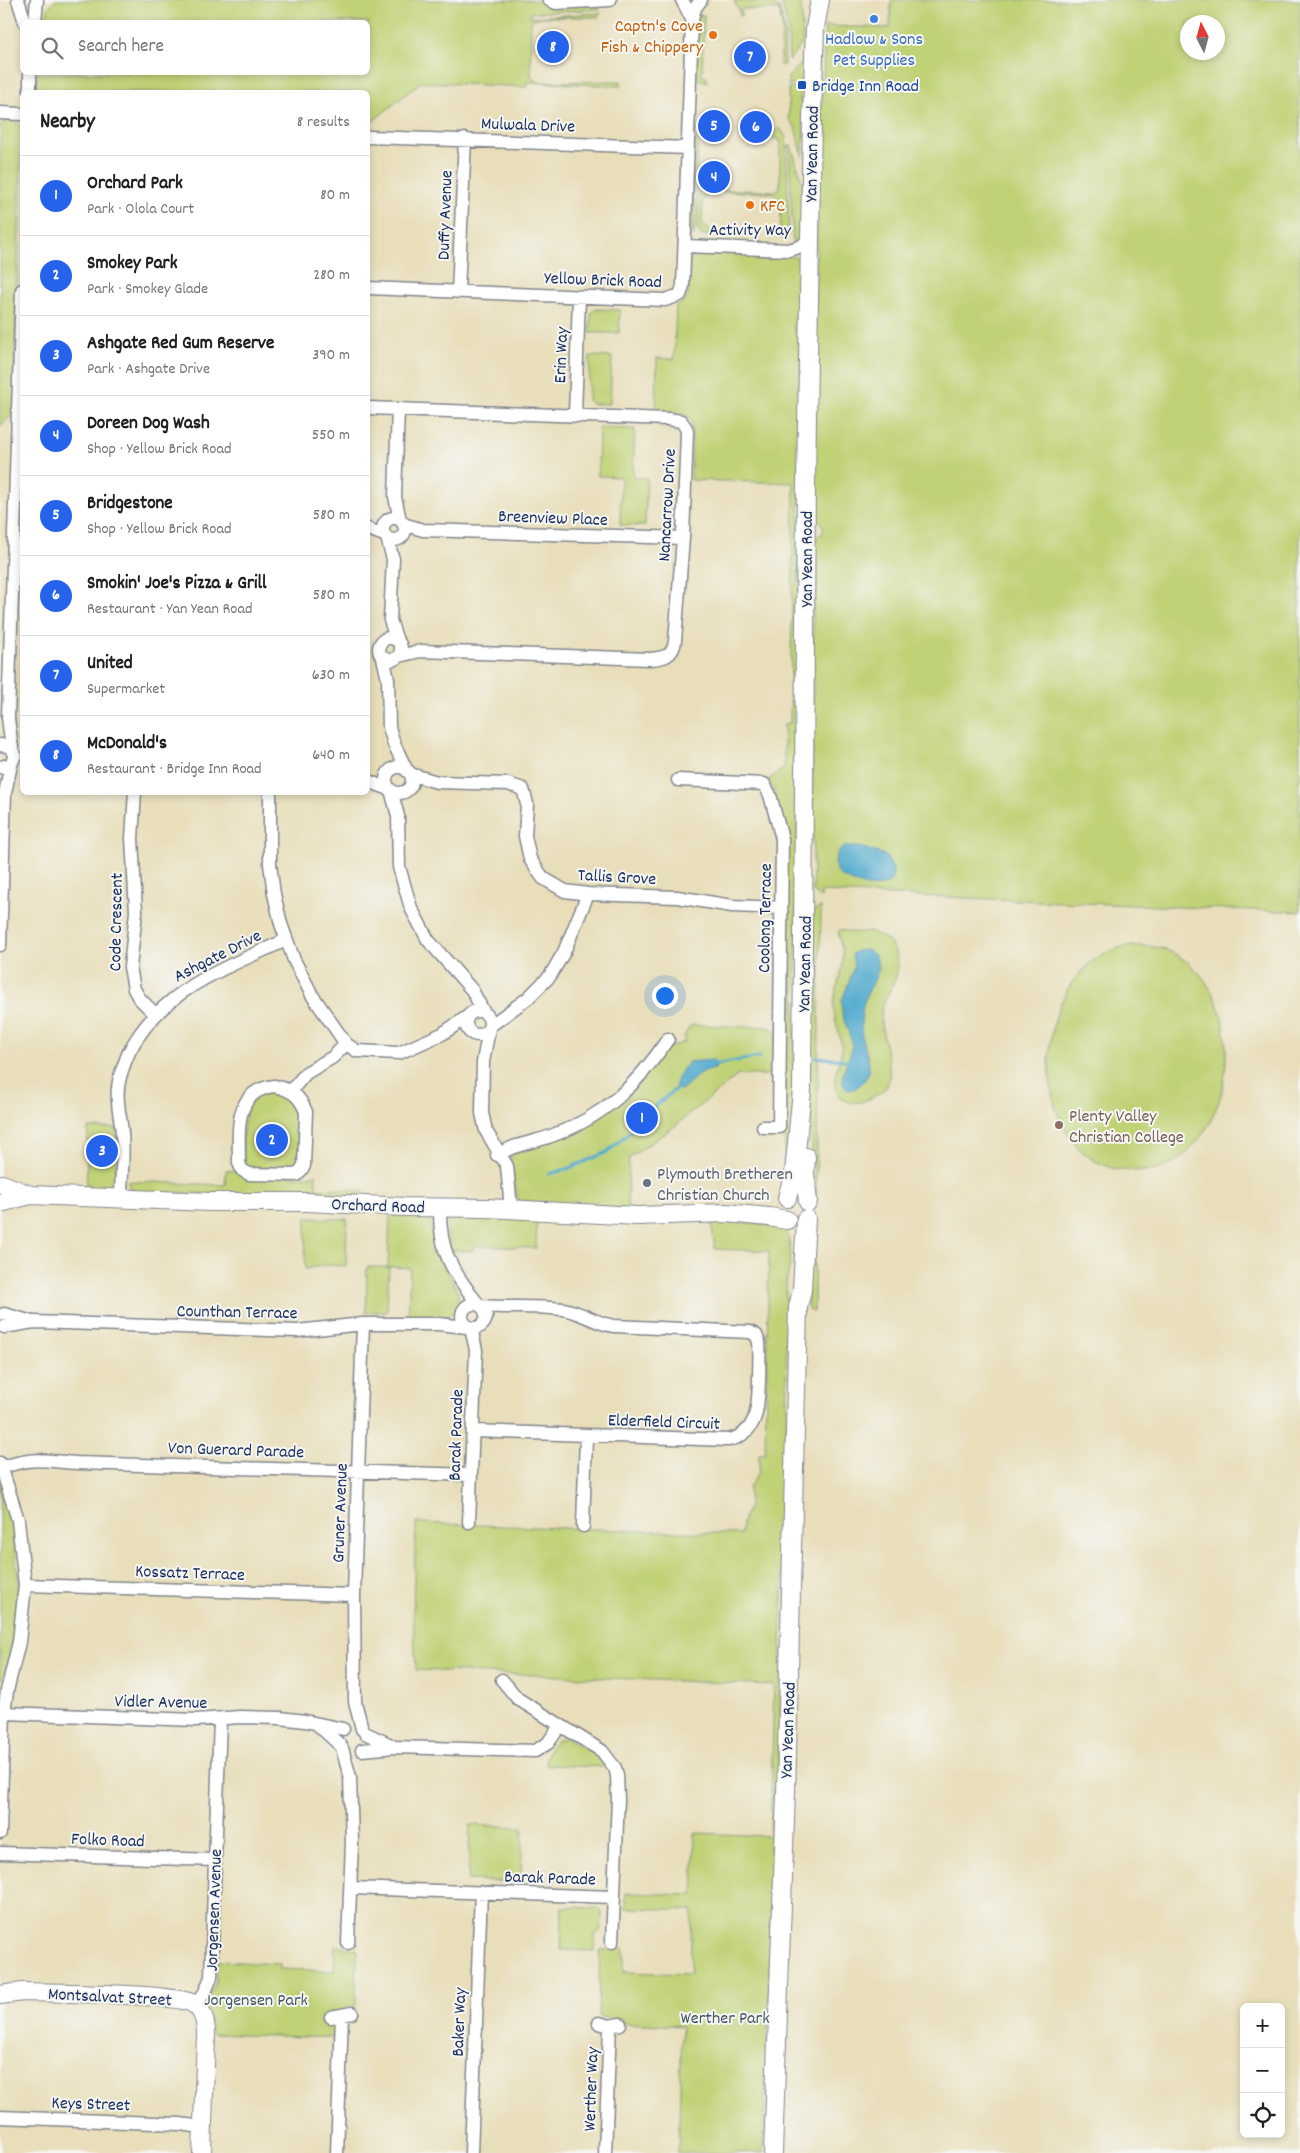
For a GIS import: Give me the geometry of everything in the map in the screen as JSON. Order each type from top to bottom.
[{"type":"main road","name":"Yan Yean Road","points":[[806,0],[814,28]]},
{"type":"main road","name":"Yan Yean Road","points":[[773,2153],[786,1793],[798,1307],[802,1290],[791,1213],[802,1090],[806,482],[810,236],[814,28],[820,0]]},
{"type":"main road","name":"Yan Yean Road","points":[[802,1090],[809,1136],[805,1173],[808,1202]]},
{"type":"main road","name":"Orchard Road","points":[[1,1184],[30,1195]]},
{"type":"main road","points":[[0,1203],[5,1193],[1,1184]]},
{"type":"main road","name":"Orchard Road","points":[[0,1203],[30,1195],[506,1209],[644,1216],[791,1213],[798,1195],[808,1202]]},
{"type":"main road","name":"Montsalvat Street","points":[[0,1986],[23,1992]]},
{"type":"main road","name":"Montsalvat Street","points":[[0,1995],[23,1992],[164,1998],[188,2001],[195,2005]]},
{"type":"main road","points":[[195,2005],[204,2018],[206,2026],[202,2153]]},
{"type":"street","points":[[18,0],[24,20]]},
{"type":"street","points":[[35,20],[37,5],[48,0]]},
{"type":"street","points":[[549,0],[556,3],[610,0]]},
{"type":"street","name":"Yellow Brick Road","points":[[682,0],[692,19]]},
{"type":"street","name":"Yellow Brick Road","points":[[370,288],[665,300],[676,298],[680,295],[683,286],[685,246],[692,19],[695,8],[701,0]]},
{"type":"street","points":[[30,75],[30,90]]},
{"type":"street","points":[[0,113],[20,114]]},
{"type":"street","name":"Mulwala Drive","points":[[370,137],[688,148]]},
{"type":"street","name":"Duffy Avenue","points":[[458,292],[465,139]]},
{"type":"street","name":"Activity Way","points":[[685,246],[789,250],[802,246],[810,236]]},
{"type":"street","points":[[789,250],[800,256],[810,276]]},
{"type":"street","name":"Erin Way","points":[[575,415],[579,297]]},
{"type":"street","name":"Nancarrow Drive","points":[[370,408],[668,419],[684,424],[687,440],[683,538],[675,641],[674,648],[669,655],[650,659],[398,650]]},
{"type":"street","points":[[388,679],[398,650],[390,620],[398,409]]},
{"type":"street","points":[[0,945],[6,793],[11,764],[15,758],[8,718],[5,639],[19,516],[20,456]]},
{"type":"street","name":"Breenview Place","points":[[370,528],[683,538]]},
{"type":"street","points":[[390,620],[379,650],[388,679],[388,717],[394,744],[411,782],[398,816]]},
{"type":"street","points":[[370,646],[390,638],[398,650]]},
{"type":"street","points":[[370,652],[391,660],[398,650]]},
{"type":"street","points":[[0,740],[8,718]]},
{"type":"street","points":[[394,744],[390,771],[386,781],[398,816],[398,862],[409,902],[428,940],[475,995],[490,1018],[490,1028],[483,1062],[482,1113],[486,1131],[497,1152],[506,1209]]},
{"type":"street","points":[[370,778],[399,768],[408,772]]},
{"type":"street","name":"Tallis Grove","points":[[408,772],[437,782]]},
{"type":"street","points":[[0,774],[6,793]]},
{"type":"street","points":[[370,780],[400,793],[408,788]]},
{"type":"street","name":"Coolong Terrace","points":[[678,780],[758,782],[767,787],[782,839],[779,1127],[763,1127]]},
{"type":"street","name":"Tallis Grove","points":[[408,788],[437,782],[508,784],[523,790],[527,804],[527,848],[536,869],[554,885],[582,894],[677,897],[732,906],[782,908]]},
{"type":"street","name":"Code Crescent","points":[[135,795],[132,838],[136,912],[130,967],[134,989],[138,998],[155,1014]]},
{"type":"street","points":[[270,795],[269,845],[271,880],[286,940],[312,995],[346,1044],[357,1051],[399,1053],[442,1034],[475,1011],[518,1004]]},
{"type":"street","points":[[442,1034],[483,1034],[518,1004],[528,998],[550,976],[564,952],[575,924],[582,894]]},
{"type":"street","name":"Ashgate Drive","points":[[121,1198],[122,1134],[117,1100],[118,1086],[120,1075],[133,1045],[155,1014],[180,992],[286,940]]},
{"type":"street","points":[[462,981],[468,1015],[466,1025],[472,1033],[483,1062]]},
{"type":"street","points":[[497,1152],[563,1132],[604,1109],[636,1081],[671,1037]]},
{"type":"street","points":[[292,1091],[306,1073],[333,1057],[346,1044]]},
{"type":"street","points":[[274,1086],[292,1091],[303,1104],[306,1112],[305,1156],[302,1170],[292,1175],[245,1172],[239,1163],[239,1153],[240,1117],[245,1101],[251,1094],[265,1087],[274,1086]]},
{"type":"street","points":[[440,1207],[440,1229],[443,1246],[450,1264],[461,1282],[478,1318],[462,1321],[461,1282]]},
{"type":"street","name":"Elderfield Circuit","points":[[463,1311],[469,1305],[478,1318],[516,1307],[563,1309],[582,1315],[594,1322],[614,1326],[746,1331],[753,1333],[758,1338],[758,1410],[751,1427],[741,1436],[721,1440],[473,1432]]},
{"type":"street","points":[[1,1330],[6,1321],[2,1310]]},
{"type":"street","name":"Counthan Terrace","points":[[2,1310],[34,1322]]},
{"type":"street","name":"Counthan Terrace","points":[[438,1324],[463,1311]]},
{"type":"street","name":"Counthan Terrace","points":[[1,1330],[34,1322],[296,1331],[363,1324],[438,1324],[478,1318]]},
{"type":"street","name":"Barak Parade","points":[[469,1522],[478,1318]]},
{"type":"street","name":"Gruner Avenue","points":[[363,1324],[354,1595],[355,1702],[363,1731]]},
{"type":"street","points":[[583,1526],[586,1436]]},
{"type":"street","name":"Von Guerard Parade","points":[[1,1466],[35,1459],[76,1463],[471,1475]]},
{"type":"street","points":[[0,1833],[4,1691],[20,1642],[25,1585],[19,1527],[1,1466]]},
{"type":"street","name":"Kossatz Terrace","points":[[25,1585],[354,1595]]},
{"type":"street","name":"Barak Parade","points":[[350,1888],[614,1897],[618,1783],[615,1768],[602,1751],[518,1699],[502,1680]]},
{"type":"street","name":"Gruner Avenue","points":[[345,1728],[355,1702]]},
{"type":"street","name":"Vidler Avenue","points":[[4,1713],[196,1720],[240,1717],[280,1718],[345,1728]]},
{"type":"street","name":"Jorgensen Avenue","points":[[195,2005],[205,1992],[211,1977],[220,1719]]},
{"type":"street","points":[[316,1724],[350,1753],[395,1747],[535,1751],[548,1743],[560,1726]]},
{"type":"street","points":[[347,1944],[352,1843],[350,1777],[339,1736],[345,1728],[356,1726],[395,1747]]},
{"type":"street","points":[[350,1777],[366,1744],[363,1731]]},
{"type":"street","name":"Folko Road","points":[[0,1853],[215,1860]]},
{"type":"street","name":"Baker Way","points":[[471,2153],[480,1892]]},
{"type":"street","points":[[612,1943],[614,1897]]},
{"type":"street","points":[[338,2153],[342,2015]]},
{"type":"street","name":"Werther Way","points":[[605,2153],[610,2024]]},
{"type":"street","name":"Keys Street","points":[[0,2117],[180,2124],[187,2122],[202,2125]]},
{"type":"green space","points":[[55,0],[543,0],[544,3],[598,5],[600,9],[530,13],[530,17],[601,13],[598,17],[542,17],[532,20],[531,75],[534,80],[541,82],[621,81],[621,86],[527,82],[527,87],[421,82],[370,123],[370,90],[35,90],[37,75],[370,75],[370,20],[45,20],[48,8]]},
{"type":"green space","points":[[891,0],[1300,0],[1300,912],[822,892],[821,898],[813,892],[813,547],[818,536],[823,533],[823,525],[817,519],[813,508],[818,121],[822,105],[825,26],[890,28]]},
{"type":"green space","points":[[803,1],[801,5],[803,43],[789,60],[788,27],[782,5],[784,2]]},
{"type":"green space","points":[[734,2],[771,2],[780,9],[785,33],[784,65],[780,65],[782,28],[779,10],[742,9],[740,16]]},
{"type":"green space","points":[[698,15],[704,15],[702,76],[707,77],[707,82],[696,78]]},
{"type":"green space","points":[[806,62],[804,85],[788,85],[788,77],[802,63]]},
{"type":"green space","points":[[788,88],[801,88],[800,101],[804,101],[803,157],[795,127],[789,119]]},
{"type":"green space","points":[[8,119],[15,121],[20,126],[20,198],[13,415],[0,426],[0,125]]},
{"type":"green space","points":[[780,128],[786,137],[789,233],[785,238],[780,238],[781,200],[773,193],[710,191],[703,200],[702,222],[704,226],[718,236],[701,235],[697,230],[699,171],[702,171],[702,185],[706,189],[776,191],[780,187],[780,140],[772,138],[774,132]]},
{"type":"green space","points":[[698,136],[693,237],[691,233],[694,137]]},
{"type":"green space","points":[[791,145],[803,185],[802,240],[793,243],[789,146]]},
{"type":"green space","points":[[698,253],[790,255],[797,258],[801,267],[796,951],[792,1162],[784,1162],[785,1145],[783,1133],[786,904],[774,791],[768,780],[784,768],[784,724],[790,723],[794,483],[691,480],[692,422],[681,414],[656,413],[657,358],[674,359],[676,305],[684,301],[687,296],[689,289],[689,264]]},
{"type":"green space","points":[[596,309],[620,310],[619,333],[590,333],[591,313]]},
{"type":"green space","points":[[590,356],[612,357],[610,404],[592,404],[588,400]]},
{"type":"green space","points":[[599,428],[635,429],[633,477],[647,478],[645,526],[620,525],[621,477],[598,476]]},
{"type":"green space","points":[[821,907],[816,1202],[808,1088],[811,918],[814,911]]},
{"type":"green space","points":[[839,930],[869,932],[883,937],[893,948],[898,962],[896,977],[881,1013],[889,1065],[888,1083],[885,1089],[869,1099],[853,1103],[843,1100],[839,1096],[835,1085],[835,1075],[841,1053],[841,1041],[834,1004],[843,963]]},
{"type":"green space","points":[[1128,946],[1161,948],[1186,961],[1202,977],[1214,996],[1222,1018],[1226,1041],[1226,1065],[1223,1088],[1211,1120],[1188,1152],[1167,1166],[1155,1170],[1121,1170],[1109,1167],[1081,1150],[1061,1123],[1051,1088],[1050,1051],[1057,1015],[1072,982],[1096,958]]},
{"type":"green space","points":[[691,1025],[769,1027],[776,1032],[776,1075],[738,1075],[675,1126],[629,1158],[627,1210],[518,1201],[510,1159],[511,1154],[572,1132],[667,1048],[685,1042],[684,1036]]},
{"type":"green space","points":[[269,1091],[286,1093],[300,1109],[301,1159],[295,1170],[247,1168],[244,1161],[242,1145],[248,1105]]},
{"type":"green space","points":[[88,1128],[117,1128],[116,1179],[114,1185],[109,1190],[86,1191]]},
{"type":"green space","points":[[226,1170],[303,1177],[316,1174],[316,1188],[363,1190],[362,1200],[131,1191],[127,1181],[225,1185]]},
{"type":"green space","points":[[454,1214],[537,1216],[536,1248],[473,1246],[473,1251],[450,1250],[447,1226]]},
{"type":"green space","points":[[390,1215],[427,1215],[429,1217],[437,1251],[458,1292],[459,1306],[449,1315],[436,1319],[408,1320],[410,1268],[389,1267],[387,1312],[366,1312],[367,1267],[388,1267]]},
{"type":"green space","points":[[306,1218],[347,1219],[346,1266],[326,1265],[305,1269]]},
{"type":"green space","name":"Werther Park","points":[[711,1219],[782,1226],[789,1239],[791,1258],[786,1284],[787,1426],[776,1840],[770,1845],[769,1851],[774,1854],[774,1861],[763,2153],[678,2153],[682,2026],[622,2023],[622,2018],[612,2019],[598,2016],[600,1950],[624,1948],[624,1972],[690,1974],[692,1910],[626,1908],[626,1893],[693,1895],[695,1833],[770,1836],[774,1685],[416,1670],[413,1609],[416,1523],[741,1534],[742,1522],[749,1507],[749,1488],[759,1471],[759,1454],[765,1454],[769,1251],[715,1249]]},
{"type":"green space","points":[[815,1219],[814,1312],[808,1310],[807,1269],[813,1221]]},
{"type":"green space","points":[[0,1481],[12,1524],[19,1584],[12,1648],[5,1675],[0,1680]]},
{"type":"green space","points":[[566,1738],[598,1755],[609,1767],[546,1765],[550,1747],[557,1741]]},
{"type":"green space","points":[[470,1825],[523,1827],[521,1882],[468,1880]]},
{"type":"green space","points":[[562,1907],[597,1908],[602,1913],[601,1930],[595,1935],[595,1951],[561,1950]]},
{"type":"green space","name":"Jorgensen Park","points":[[335,1946],[357,1949],[356,2005],[327,2013],[327,2019],[335,2027],[336,2038],[212,2034],[206,2005],[216,1981],[217,1961],[280,1964],[280,1969],[334,1971]]},
{"type":"water","points":[[844,847],[860,847],[885,855],[893,869],[892,880],[879,886],[864,886],[837,873],[835,866],[836,858],[839,851]]},
{"type":"water","points":[[866,950],[875,955],[879,967],[864,1001],[862,1014],[862,1038],[869,1071],[863,1082],[850,1090],[843,1084],[843,1074],[851,1052],[852,1043],[842,1014],[842,1001],[854,967],[852,954],[857,951]]},
{"type":"water","points":[[713,1060],[717,1064],[715,1069],[702,1072],[681,1090],[675,1089],[677,1078],[688,1062]]},
{"type":"waterway","points":[[713,1065],[759,1057]]},
{"type":"waterway","points":[[816,1057],[852,1061]]},
{"type":"waterway","points":[[549,1174],[567,1169],[607,1152],[630,1132],[642,1117],[678,1087]]},
{"type":"place","name":"Hadlow & Sons Pet Supplies","points":[[874,19]]},
{"type":"place","name":"Captn's Cove Fish & Chippery","points":[[713,35]]},
{"type":"place","name":"McDonald's","points":[[553,47]]},
{"type":"place","name":"United","points":[[750,57]]},
{"type":"place","name":"Bridge Inn Road","points":[[802,85]]},
{"type":"place","name":"Bridgestone","points":[[714,126]]},
{"type":"place","name":"Smokin' Joe's Pizza & Grill","points":[[756,127]]},
{"type":"place","name":"Doreen Dog Wash","points":[[714,177]]},
{"type":"place","name":"KFC","points":[[750,205]]},
{"type":"place","name":"Orchard Park","points":[[642,1118]]},
{"type":"place","name":"Plenty Valley Christian College","points":[[1059,1125]]},
{"type":"place","name":"Smokey Park","points":[[272,1140]]},
{"type":"place","name":"Ashgate Red Gum Reserve","points":[[102,1151]]},
{"type":"place","name":"Plymouth Bretheren Christian Church","points":[[647,1183]]}]
